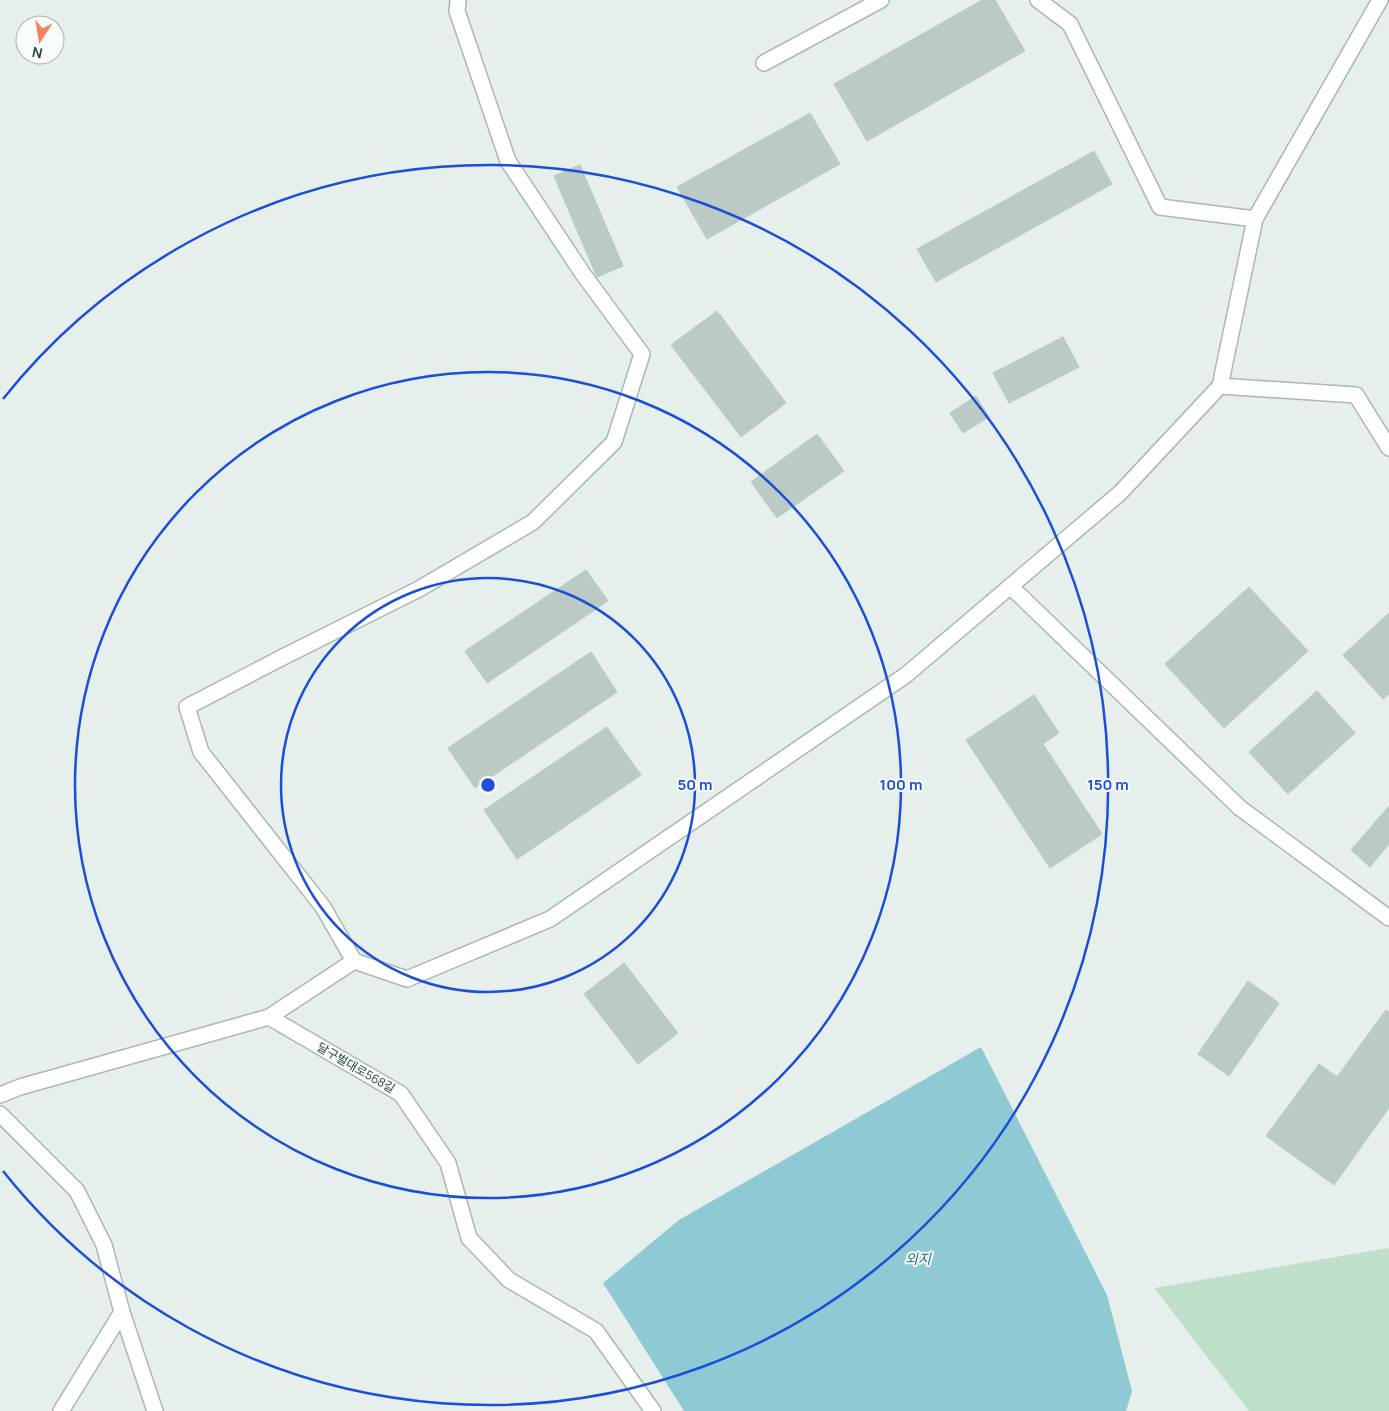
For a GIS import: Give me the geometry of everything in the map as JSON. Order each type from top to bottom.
[{"type":"street","points":[[458,0],[457,11],[508,161],[583,274],[642,354],[614,442],[533,522],[419,589],[187,707],[201,752],[323,907],[354,961],[407,978],[550,919],[906,675],[1120,493],[1220,386],[1255,218],[1380,0]]},
{"type":"street","points":[[764,63],[881,0]]},
{"type":"street","points":[[1038,0],[1070,24],[1160,207],[1255,218]]},
{"type":"street","points":[[1220,386],[1356,395],[1389,448]]},
{"type":"street","points":[[1010,586],[1240,808],[1389,918]]},
{"type":"street","points":[[0,1095],[20,1087],[269,1017],[354,961]]},
{"type":"street","name":"달구벌대로568길","points":[[269,1017],[401,1094],[448,1163],[469,1238],[509,1280],[596,1331],[653,1411]]},
{"type":"street","points":[[0,1114],[77,1191],[104,1245],[122,1312],[155,1411]]},
{"type":"street","points":[[61,1411],[122,1312]]},
{"type":"green space","points":[[1389,1248],[1389,1411],[1249,1411],[1154,1288]]},
{"type":"water","name":"외지","points":[[981,1047],[1107,1295],[1132,1391],[1126,1411],[684,1411],[603,1283],[679,1220]]},
{"type":"building","points":[[982,0],[995,0],[1025,51],[867,141],[834,84]]},
{"type":"building","points":[[810,113],[840,164],[707,239],[677,187]]},
{"type":"building","points":[[1094,151],[1112,184],[936,282],[917,249]]},
{"type":"building","points":[[580,165],[623,266],[597,277],[554,176]]},
{"type":"building","points":[[717,311],[786,403],[741,437],[671,345]]},
{"type":"building","points":[[1063,337],[1079,367],[1009,403],[993,373]]},
{"type":"building","points":[[976,396],[989,417],[963,433],[950,413]]},
{"type":"building","points":[[817,434],[844,471],[777,518],[751,482]]},
{"type":"building","points":[[586,570],[608,601],[487,683],[465,651]]},
{"type":"building","points":[[1249,587],[1308,651],[1224,728],[1165,664]]},
{"type":"building","points":[[1389,613],[1389,694],[1383,699],[1343,655]]},
{"type":"building","points":[[591,652],[617,692],[475,788],[448,748]]},
{"type":"building","points":[[1317,691],[1355,733],[1288,794],[1249,752]]},
{"type":"building","points":[[1034,695],[1059,733],[1043,744],[1102,834],[1050,868],[966,740]]},
{"type":"building","points":[[607,727],[641,775],[517,859],[484,810]]},
{"type":"building","points":[[1389,806],[1389,844],[1370,867],[1351,850]]},
{"type":"building","points":[[624,963],[678,1033],[638,1064],[584,994]]},
{"type":"building","points":[[1248,981],[1279,1003],[1229,1076],[1198,1054]]},
{"type":"building","points":[[1386,1010],[1389,1012],[1389,1108],[1386,1112],[1337,1077]]},
{"type":"building","points":[[1319,1064],[1386,1112],[1334,1185],[1266,1136]]}]
